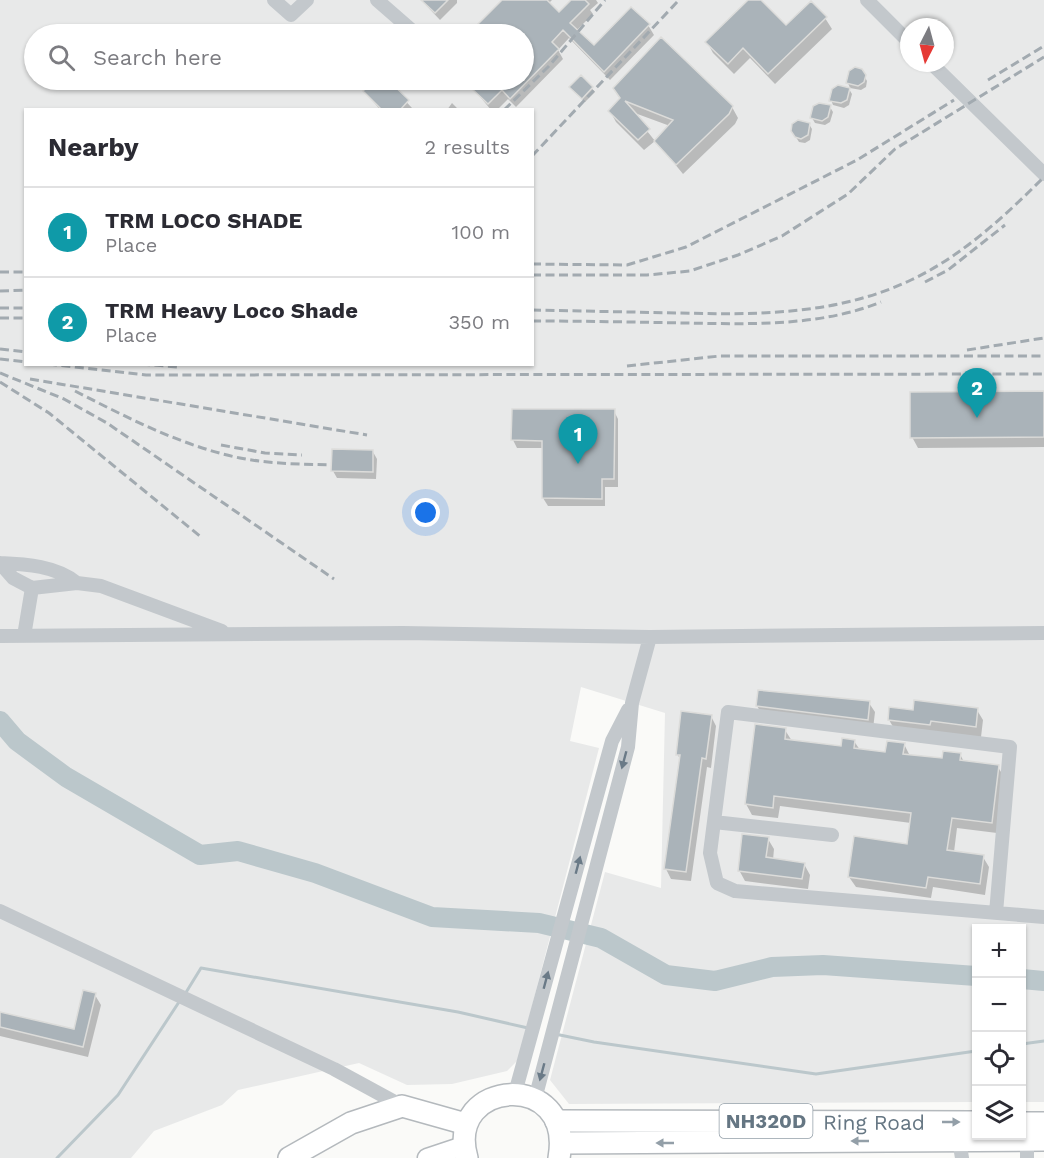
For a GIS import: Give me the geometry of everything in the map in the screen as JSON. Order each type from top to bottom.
[{"type":"highway","points":[[465,1152],[466,1124],[475,1110],[491,1098],[525,1096],[544,1105],[556,1121]]},
{"type":"highway","points":[[289,1158],[351,1123],[402,1107],[466,1124]]},
{"type":"highway","name":"Ring Road","points":[[556,1121],[972,1122]]},
{"type":"highway","name":"NH320D","points":[[556,1121],[560,1151]]},
{"type":"highway","name":"Ring Road","points":[[560,1151],[960,1149],[1030,1140],[1044,1123]]},
{"type":"main road","points":[[427,1158],[465,1152]]},
{"type":"street","points":[[274,0],[291,15],[306,0]]},
{"type":"street","points":[[377,0],[405,24]]},
{"type":"street","points":[[867,0],[900,33]]},
{"type":"street","points":[[940,72],[1044,174]]},
{"type":"street","points":[[0,563],[38,566],[69,576],[77,583]]},
{"type":"street","points":[[0,563],[13,578],[32,588],[77,583],[101,586],[230,634]]},
{"type":"street","points":[[24,636],[32,588]]},
{"type":"street","points":[[0,636],[403,633],[650,637],[1044,633]]},
{"type":"street","points":[[525,1096],[549,1046],[628,747],[632,702],[650,637]]},
{"type":"street","points":[[525,1096],[529,1041],[612,741],[632,702]]},
{"type":"street","points":[[996,913],[1010,747],[728,712],[710,853],[717,883],[735,891],[996,913],[1044,917]]},
{"type":"street","points":[[714,822],[832,836]]},
{"type":"street","points":[[0,911],[334,1069],[402,1107]]},
{"type":"shaded area","points":[[0,0],[1044,0],[1044,1102],[1026,1102],[1026,924],[972,924],[972,1102],[569,1104],[550,1080],[605,872],[661,888],[665,713],[581,687],[570,741],[599,748],[518,1060],[507,1071],[452,1084],[407,1085],[359,1063],[238,1090],[222,1105],[154,1131],[131,1158],[0,1158]]},
{"type":"building","points":[[421,0],[448,0],[435,13]]},
{"type":"building","points":[[502,0],[547,0],[559,12],[571,0],[585,0],[589,4],[570,23],[594,45],[631,7],[650,24],[604,72],[563,30],[552,42],[559,49],[534,75],[534,24],[478,24]]},
{"type":"building","points":[[748,0],[761,0],[786,25],[811,1],[827,17],[768,74],[743,48],[728,64],[705,42]]},
{"type":"building","points":[[661,37],[733,106],[729,114],[676,165],[654,141],[673,120],[625,101],[650,129],[638,140],[608,111],[620,98],[613,88]]},
{"type":"building","points":[[855,67],[862,69],[866,75],[864,82],[858,86],[846,83],[849,71]]},
{"type":"building","points":[[581,75],[593,87],[582,99],[569,87]]},
{"type":"building","points":[[838,85],[850,88],[847,100],[841,103],[829,101],[832,89]]},
{"type":"building","points":[[398,90],[409,100],[402,108],[380,108],[363,91]]},
{"type":"building","points":[[473,90],[502,90],[488,104]]},
{"type":"building","points":[[502,90],[519,90],[510,99]]},
{"type":"building","points":[[819,103],[831,105],[828,117],[822,121],[810,118],[813,106]]},
{"type":"building","points":[[798,120],[810,123],[808,135],[801,139],[795,137],[791,131],[792,124]]},
{"type":"building","points":[[1044,391],[1044,437],[910,438],[910,392]]},
{"type":"building","points":[[512,409],[615,409],[614,479],[602,479],[602,499],[542,498],[542,441],[511,440]]},
{"type":"building","points":[[332,449],[373,450],[373,472],[331,471]]},
{"type":"building","points":[[758,690],[870,701],[868,720],[756,706]]},
{"type":"building","points":[[914,700],[978,708],[976,727],[931,721],[930,725],[888,720],[889,707],[913,710]]},
{"type":"building","points":[[681,711],[712,715],[706,759],[702,758],[686,872],[664,869],[680,755],[676,755]]},
{"type":"building","points":[[755,724],[786,728],[785,739],[841,746],[842,738],[855,740],[854,748],[885,752],[887,741],[905,743],[903,754],[942,758],[943,751],[961,753],[960,760],[999,765],[992,823],[952,818],[947,850],[984,855],[980,884],[928,877],[926,888],[848,877],[854,836],[907,844],[911,813],[774,796],[773,808],[745,804]]},
{"type":"building","points":[[742,834],[769,837],[766,857],[805,863],[802,879],[738,871]]},
{"type":"building","points":[[83,990],[96,993],[83,1047],[0,1027],[0,1012],[74,1029]]},
{"type":"waterway","points":[[0,721],[17,741],[66,777],[200,855],[238,851],[315,873],[432,917],[539,923],[601,938],[666,975],[715,981],[772,967],[823,965],[972,976]]},
{"type":"waterway","points":[[185,994],[201,968],[458,1012],[528,1028]]},
{"type":"waterway","points":[[1026,979],[1044,981]]},
{"type":"waterway","points":[[57,1158],[118,1095],[179,1002]]},
{"type":"waterway","points":[[555,1034],[594,1042],[816,1074],[972,1052]]},
{"type":"waterway","points":[[1026,1043],[1044,1041]]},
{"type":"railway","points":[[534,81],[605,0]]},
{"type":"railway","points":[[534,154],[679,0]]},
{"type":"railway","points":[[988,80],[1044,46]]},
{"type":"railway","points":[[534,275],[647,275],[690,271],[738,255],[782,236],[848,194],[895,149],[1044,57]]},
{"type":"railway","points":[[506,108],[524,90]]},
{"type":"railway","points":[[534,264],[627,265],[686,247],[857,160],[954,100]]},
{"type":"railway","points":[[534,310],[739,314],[797,310],[855,300],[883,292],[911,280],[948,259],[982,234],[1044,177]]},
{"type":"railway","points":[[925,282],[948,270],[1005,225]]},
{"type":"railway","points":[[0,272],[24,272]]},
{"type":"railway","points":[[0,291],[24,290]]},
{"type":"railway","points":[[534,321],[733,324],[783,322],[833,316],[881,302]]},
{"type":"railway","points":[[0,308],[24,308]]},
{"type":"railway","points":[[0,318],[24,318]]},
{"type":"railway","points":[[967,350],[1044,338]]},
{"type":"railway","points":[[0,349],[24,352]]},
{"type":"railway","points":[[627,366],[720,356],[1044,356]]},
{"type":"railway","points":[[0,359],[24,362]]},
{"type":"railway","points":[[66,366],[146,375],[1044,374]]},
{"type":"railway","points":[[165,366],[177,367]]},
{"type":"railway","points":[[0,373],[64,399],[107,423],[334,579]]},
{"type":"railway","points":[[30,379],[367,435]]},
{"type":"railway","points":[[0,382],[49,413],[201,537]]},
{"type":"railway","points":[[75,391],[176,439],[218,453],[263,461],[331,465]]},
{"type":"railway","points":[[221,445],[265,453],[302,455]]},
{"type":"place","name":"TRM Heavy Loco Shade","points":[[977,418]]},
{"type":"place","name":"TRM LOCO SHADE","points":[[578,464]]}]
